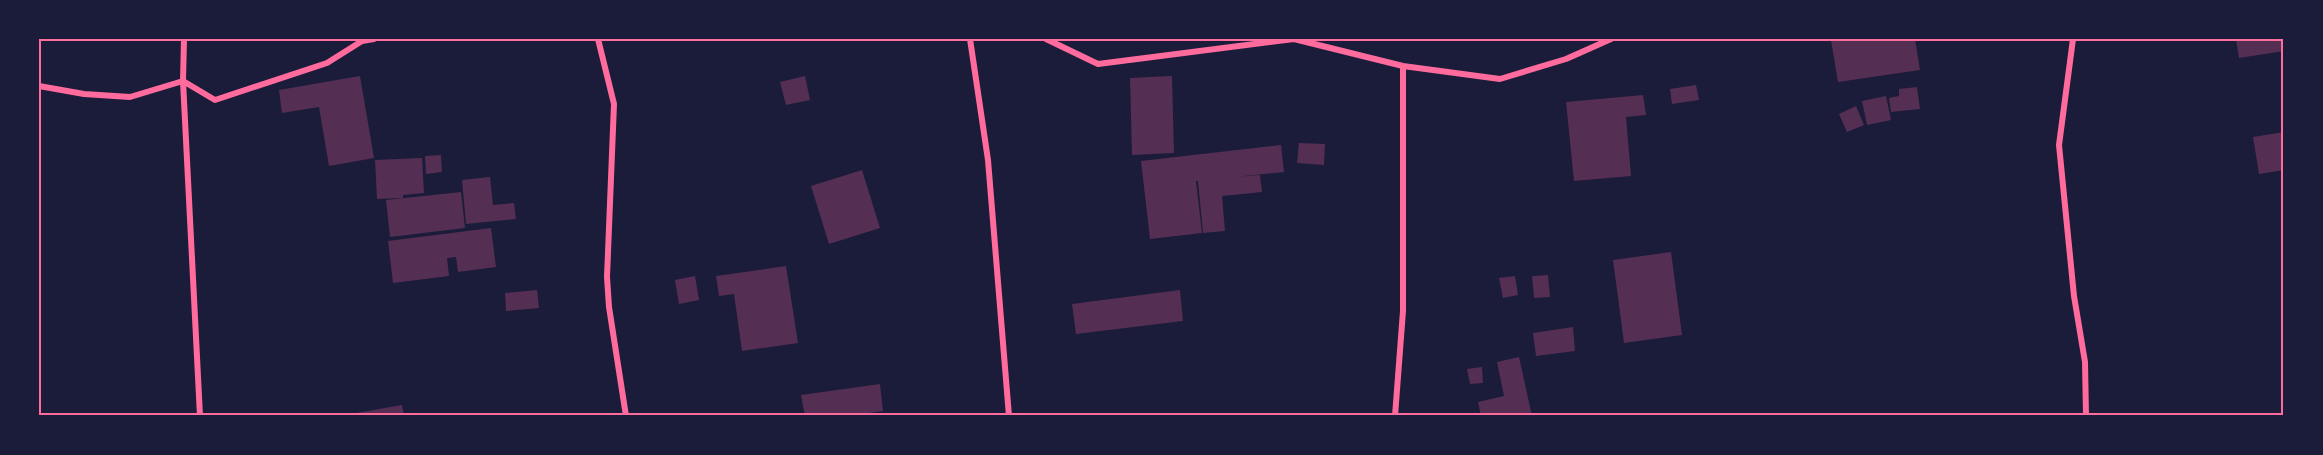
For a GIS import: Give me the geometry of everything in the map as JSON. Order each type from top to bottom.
[{"type":"street","points":[[184,39],[183,81],[200,416]]},
{"type":"street","points":[[39,86],[84,94],[130,97],[183,81],[215,100],[327,63],[362,41],[374,39]]},
{"type":"street","points":[[598,39],[614,104],[607,277],[609,307],[626,416]]},
{"type":"street","points":[[970,39],[988,160],[1009,416]]},
{"type":"street","points":[[1046,39],[1098,64],[1294,39],[1403,66],[1500,79],[1566,59],[1611,39]]},
{"type":"street","points":[[2073,39],[2059,145],[2074,296],[2085,362],[2086,416]]},
{"type":"street","points":[[1395,416],[1403,310],[1403,66]]},
{"type":"building","points":[[1915,39],[1920,70],[1838,82],[1831,40]]},
{"type":"building","points":[[2236,39],[2284,39],[2284,51],[2239,58]]},
{"type":"building","points":[[360,76],[374,158],[329,166],[319,107],[282,113],[279,90]]},
{"type":"building","points":[[805,76],[810,100],[786,105],[780,82]]},
{"type":"building","points":[[1172,76],[1174,153],[1132,155],[1130,78]]},
{"type":"building","points":[[1696,85],[1699,100],[1672,104],[1670,89]]},
{"type":"building","points":[[1917,87],[1920,109],[1891,112],[1889,98],[1899,96],[1899,89]]},
{"type":"building","points":[[1643,95],[1646,115],[1626,117],[1631,176],[1574,181],[1566,102]]},
{"type":"building","points":[[1886,96],[1891,120],[1867,125],[1862,101]]},
{"type":"building","points":[[1856,106],[1864,125],[1847,132],[1839,114]]},
{"type":"building","points":[[2284,132],[2284,170],[2259,174],[2253,137]]},
{"type":"building","points":[[1299,143],[1325,144],[1324,165],[1297,163]]},
{"type":"building","points":[[1281,145],[1284,172],[1234,177],[1260,175],[1262,192],[1222,196],[1225,231],[1203,233],[1198,181],[1196,181],[1202,233],[1150,239],[1141,161]]},
{"type":"building","points":[[441,155],[442,172],[426,174],[425,156]]},
{"type":"building","points":[[422,158],[424,193],[403,195],[403,198],[377,199],[375,160]]},
{"type":"building","points":[[862,170],[880,228],[829,244],[811,186]]},
{"type":"building","points":[[490,177],[493,205],[514,203],[516,219],[466,224],[462,180]]},
{"type":"building","points":[[461,192],[465,228],[390,237],[386,200]]},
{"type":"building","points":[[491,228],[496,267],[458,272],[456,257],[447,258],[449,276],[393,283],[388,241]]},
{"type":"building","points":[[1671,252],[1682,335],[1624,343],[1613,260]]},
{"type":"building","points":[[786,266],[798,343],[742,351],[734,294],[719,296],[716,276]]},
{"type":"building","points":[[1548,275],[1550,297],[1534,298],[1532,276]]},
{"type":"building","points":[[695,276],[699,300],[679,304],[675,280]]},
{"type":"building","points":[[1515,276],[1518,295],[1503,298],[1499,278]]},
{"type":"building","points":[[537,290],[539,308],[506,311],[505,293]]},
{"type":"building","points":[[1180,290],[1183,321],[1076,334],[1072,304]]},
{"type":"building","points":[[1573,327],[1575,351],[1536,356],[1533,333]]},
{"type":"building","points":[[1519,357],[1532,416],[1481,416],[1478,402],[1504,396],[1497,362]]},
{"type":"building","points":[[1482,367],[1483,383],[1470,384],[1467,369]]},
{"type":"building","points":[[880,384],[883,411],[848,416],[805,416],[801,395]]},
{"type":"building","points":[[402,405],[404,416],[345,415]]}]
